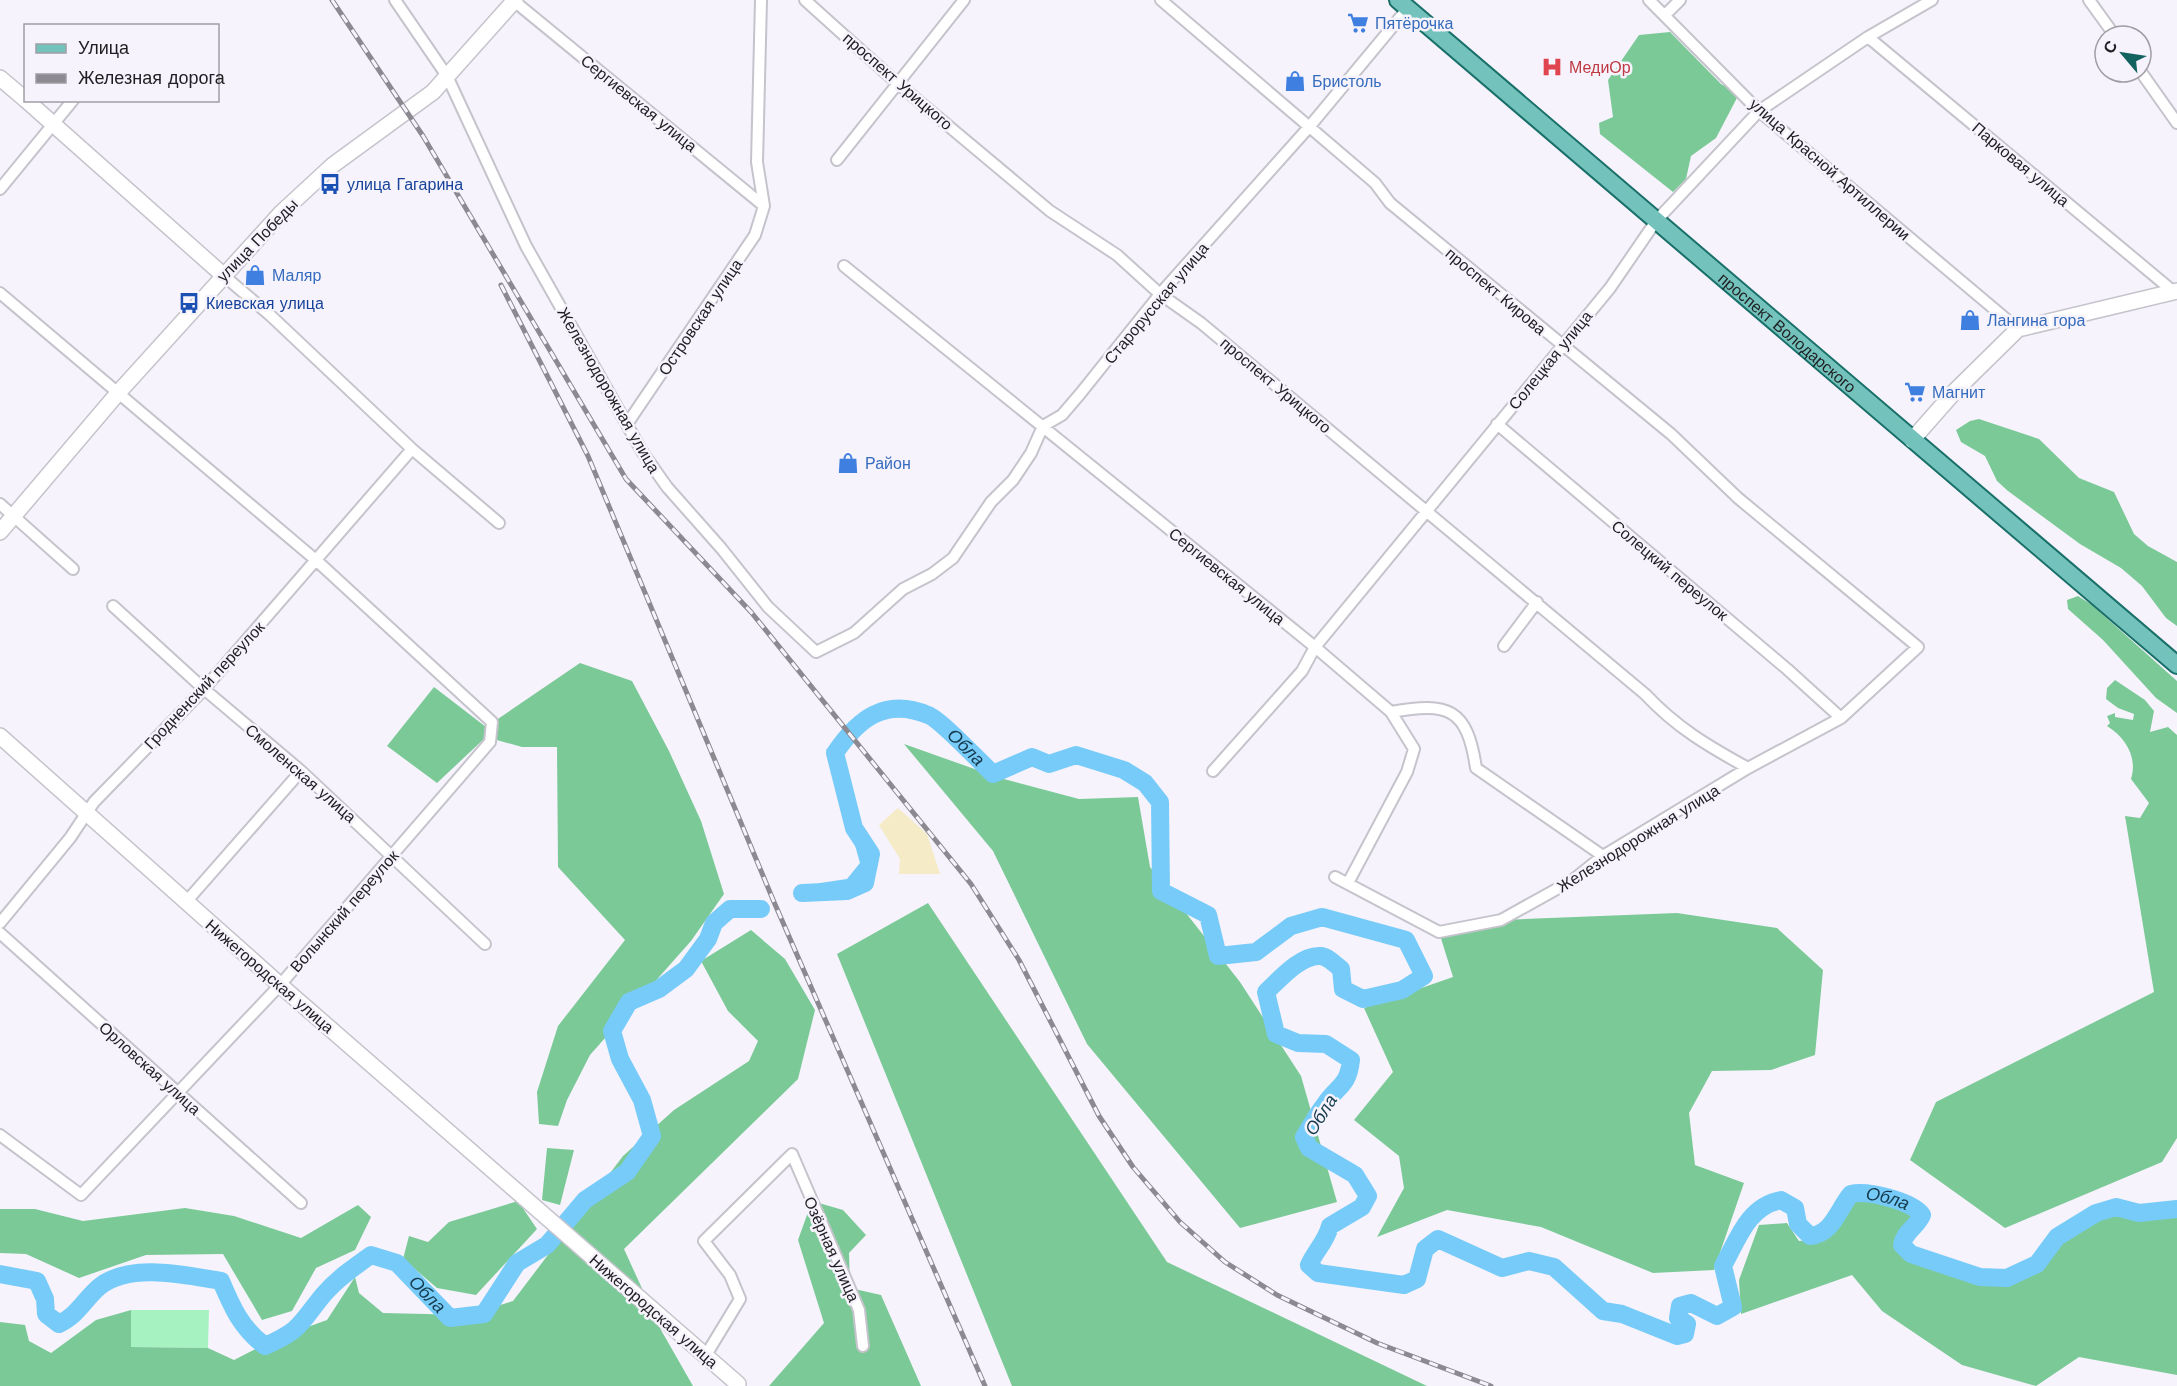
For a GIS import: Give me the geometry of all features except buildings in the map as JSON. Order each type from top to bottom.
[{"type":"main road","name":"проспект Володарского","points":[[1403,4],[1912,440],[2026,533],[2176,664]]},
{"type":"street","name":"Железнодорожная улица","points":[[395,0],[447,76],[526,246],[643,453],[667,487],[721,548],[768,607],[816,652],[854,633],[903,588],[932,574],[953,558],[991,502],[1013,480],[1031,453],[1043,426]]},
{"type":"street","name":"улица Победы","points":[[0,532],[118,393],[281,213],[333,165],[433,92],[514,0]]},
{"type":"street","name":"Сергиевская улица","points":[[514,0],[764,206]]},
{"type":"street","points":[[761,0],[757,162],[764,206]]},
{"type":"street","name":"проспект Урицкого","points":[[805,0],[897,83],[1050,211],[1117,255],[1160,294],[1201,323],[1537,602],[1645,694],[1668,719],[1695,739],[1748,768]]},
{"type":"street","points":[[837,160],[964,0]]},
{"type":"street","name":"проспект Кирова","points":[[1161,0],[1375,183],[1390,203],[1671,434],[1738,498],[1918,647]]},
{"type":"street","name":"улица Красной Артиллерии","points":[[1649,0],[1666,14],[1760,111],[2018,328]]},
{"type":"street","points":[[1666,14],[1680,0]]},
{"type":"street","name":"Солецкая улица","points":[[1213,771],[1302,671],[1315,647],[1425,510],[1610,288],[1656,220],[1760,111],[1868,37],[1932,0]]},
{"type":"street","points":[[2089,0],[2106,24]]},
{"type":"street","name":"Старорусская улица","points":[[1043,426],[1062,415],[1160,294],[1310,126],[1403,4]]},
{"type":"street","name":"Парковая улица","points":[[1868,37],[2175,291]]},
{"type":"street","points":[[0,78],[24,98]]},
{"type":"street","points":[[2149,84],[2177,123]]},
{"type":"street","points":[[28,102],[271,316],[412,449],[498,523]]},
{"type":"street","points":[[0,189],[71,102]]},
{"type":"street","name":"Островская улица","points":[[627,423],[754,235],[764,206]]},
{"type":"street","name":"Сергиевская улица","points":[[844,266],[1315,647],[1392,712],[1414,748],[1407,772],[1348,883]]},
{"type":"street","points":[[1912,440],[1956,390],[2018,328],[2175,291]]},
{"type":"street","points":[[0,293],[317,561]]},
{"type":"street","name":"Солецкий переулок","points":[[1497,424],[1787,669],[1841,718]]},
{"type":"street","name":"Гродненский переулок","points":[[0,923],[70,838],[87,812],[204,689],[412,449]]},
{"type":"street","points":[[0,504],[73,569]]},
{"type":"street","name":"Волынский переулок","points":[[0,1135],[81,1195],[280,985],[490,742],[492,722],[317,561]]},
{"type":"street","points":[[1504,646],[1537,602]]},
{"type":"street","name":"Смоленская улица","points":[[113,606],[393,854],[485,944]]},
{"type":"street","name":"Железнодорожная улица","points":[[1335,877],[1439,932],[1501,920],[1573,880],[1603,856],[1748,768],[1841,718],[1918,647]]},
{"type":"street","points":[[1392,712],[1424,707],[1441,708],[1464,723],[1472,741],[1476,768],[1603,856]]},
{"type":"street","name":"Нижегородская улица","points":[[0,736],[280,985],[706,1355],[737,1385]]},
{"type":"street","points":[[186,902],[301,771]]},
{"type":"street","name":"Орловская улица","points":[[0,933],[301,1203]]},
{"type":"street","name":"Озёрная улица","points":[[706,1355],[740,1299],[730,1275],[704,1241],[792,1154],[860,1310],[862,1346]]},
{"type":"green space","points":[[1670,32],[1721,84],[1739,94],[1716,138],[1691,156],[1686,179],[1673,192],[1600,134],[1599,123],[1613,117],[1608,80],[1639,35]]},
{"type":"green space","points":[[1979,419],[2039,439],[2079,478],[2114,492],[2134,534],[2148,546],[2177,562],[2177,626],[2166,618],[2142,586],[2121,568],[2080,544],[1997,481],[1985,456],[1961,442],[1956,430],[1970,421]]},
{"type":"green space","points":[[2078,596],[2092,605],[2177,681],[2177,713],[2156,698],[2103,640],[2068,609],[2067,600]]},
{"type":"green space","points":[[580,663],[632,681],[669,751],[701,821],[724,894],[691,941],[590,1055],[567,1100],[558,1126],[539,1124],[537,1092],[558,1026],[625,940],[558,867],[557,747],[522,747],[486,737],[437,783],[387,746],[434,687],[486,727]]},
{"type":"green space","points":[[2115,680],[2145,700],[2154,711],[2150,732],[2168,727],[2177,735],[2177,1138],[2162,1162],[2005,1228],[1910,1160],[1936,1102],[2154,992],[2125,816],[2140,818],[2149,803],[2131,779],[2133,763],[2128,748],[2107,726],[2110,723],[2107,716],[2115,713],[2115,717],[2133,720],[2134,714],[2118,708],[2106,699],[2107,688]]},
{"type":"green space","points":[[904,744],[1000,778],[1079,799],[1138,797],[1150,867],[1240,982],[1301,1076],[1337,1202],[1240,1228],[1087,1044],[993,851]]},
{"type":"green space","points":[[928,903],[1167,1262],[1427,1386],[1012,1386],[837,954]]},
{"type":"green space","points":[[1677,913],[1777,928],[1823,970],[1815,1055],[1771,1070],[1712,1071],[1689,1113],[1695,1165],[1744,1183],[1714,1270],[1653,1273],[1541,1227],[1447,1210],[1377,1237],[1404,1188],[1399,1156],[1354,1120],[1393,1072],[1364,1008],[1453,977],[1439,932],[1501,920]]},
{"type":"green space","points":[[751,930],[785,959],[815,1010],[798,1079],[624,1249],[661,1330],[693,1386],[0,1386],[0,1322],[25,1325],[29,1341],[51,1353],[96,1320],[131,1310],[131,1347],[208,1348],[234,1360],[277,1338],[327,1320],[355,1277],[359,1293],[383,1313],[468,1315],[513,1301],[623,1156],[674,1110],[749,1061],[758,1041],[728,1011],[701,961]]},
{"type":"green space","points":[[547,1148],[574,1150],[560,1205],[542,1200]]},
{"type":"green space","points":[[1863,1195],[1913,1211],[1916,1215],[1898,1240],[1897,1246],[1909,1258],[1979,1282],[2007,1283],[2040,1268],[2060,1240],[2098,1217],[2117,1212],[2139,1217],[2177,1214],[2177,1375],[2079,1357],[2036,1386],[1962,1365],[1882,1311],[1852,1275],[1741,1314],[1739,1280],[1759,1225],[1787,1223],[1799,1241],[1812,1239],[1822,1236],[1833,1228],[1854,1198]]},
{"type":"green space","points":[[518,1201],[537,1229],[476,1295],[437,1288],[403,1259],[409,1236],[428,1242],[449,1222]]},
{"type":"green space","points":[[812,1201],[843,1210],[866,1235],[849,1253],[850,1288],[881,1295],[921,1386],[769,1386],[824,1323],[798,1240]]},
{"type":"green space","points":[[358,1205],[371,1217],[355,1250],[316,1268],[292,1311],[262,1320],[223,1254],[146,1255],[79,1278],[26,1254],[0,1253],[0,1209],[35,1209],[83,1221],[185,1208],[234,1216],[301,1238]]},
{"type":"green space","points":[[131,1310],[209,1310],[208,1348],[131,1347]]},
{"type":"sand","points":[[898,808],[927,834],[940,874],[899,874],[900,859],[879,825]]},
{"type":"water","points":[[826,749],[835,753],[854,828],[871,854],[865,883],[847,891],[802,893],[804,889],[820,883],[847,879],[860,863]]},
{"type":"waterway","name":"Обла","points":[[802,893],[847,891],[865,883],[871,854],[854,828],[835,753],[853,730],[874,714],[886,710],[913,710],[934,718],[993,774],[1032,757],[1049,764],[1076,755],[1124,770],[1145,783],[1160,802],[1161,891],[1208,915],[1218,956],[1256,952],[1291,926],[1322,917],[1406,940],[1424,976],[1402,990],[1363,999],[1343,989],[1341,969],[1329,959],[1313,956],[1298,963],[1266,992],[1276,1034],[1298,1043],[1326,1044],[1351,1060],[1345,1081],[1322,1108],[1304,1137],[1309,1148],[1355,1175],[1368,1196],[1362,1207],[1330,1226],[1309,1265],[1318,1273],[1404,1285],[1417,1279],[1425,1249],[1438,1239],[1502,1268],[1529,1261],[1554,1267],[1603,1311],[1622,1314],[1677,1336],[1685,1334],[1687,1324],[1678,1318],[1680,1306],[1691,1303],[1717,1316],[1733,1307],[1723,1266],[1752,1216],[1770,1203],[1781,1200],[1795,1208],[1798,1224],[1810,1236],[1830,1226],[1851,1194],[1867,1194],[1899,1201],[1922,1215],[1903,1240],[1902,1245],[1911,1254],[1980,1277],[2007,1278],[2037,1264],[2057,1237],[2096,1213],[2116,1207],[2139,1213],[2177,1209]]},
{"type":"waterway","name":"Обла","points":[[0,1274],[37,1281],[45,1299],[46,1314],[59,1324],[76,1312],[99,1287],[111,1279],[126,1275],[158,1272],[221,1281],[243,1324],[265,1346],[294,1330],[334,1283],[371,1255],[397,1263],[450,1318],[484,1314],[517,1263],[547,1245],[585,1200],[627,1172],[652,1136],[642,1100],[620,1059],[612,1031],[629,1002],[659,989],[686,969],[708,939],[714,923],[730,909],[761,909]]},
{"type":"railway","points":[[332,0],[423,136],[626,479],[751,612],[971,884],[1019,960],[1099,1116],[1133,1167],[1180,1222],[1225,1262],[1277,1295],[1377,1343],[1491,1386]]},
{"type":"railway","points":[[501,285],[588,456],[774,902],[985,1386]]},
{"type":"place","name":"Пятёрочка","points":[[1358,23]]},
{"type":"place","name":"МедиОр","points":[[1552,67]]},
{"type":"place","name":"Бристоль","points":[[1295,81]]},
{"type":"place","name":"улица Гагарина","points":[[330,184]]},
{"type":"place","name":"Маляр","points":[[255,275]]},
{"type":"place","name":"Киевская улица","points":[[189,303]]},
{"type":"place","name":"Лангина гора","points":[[1970,320]]},
{"type":"place","name":"Магнит","points":[[1915,392]]},
{"type":"place","name":"Район","points":[[848,463]]}]
